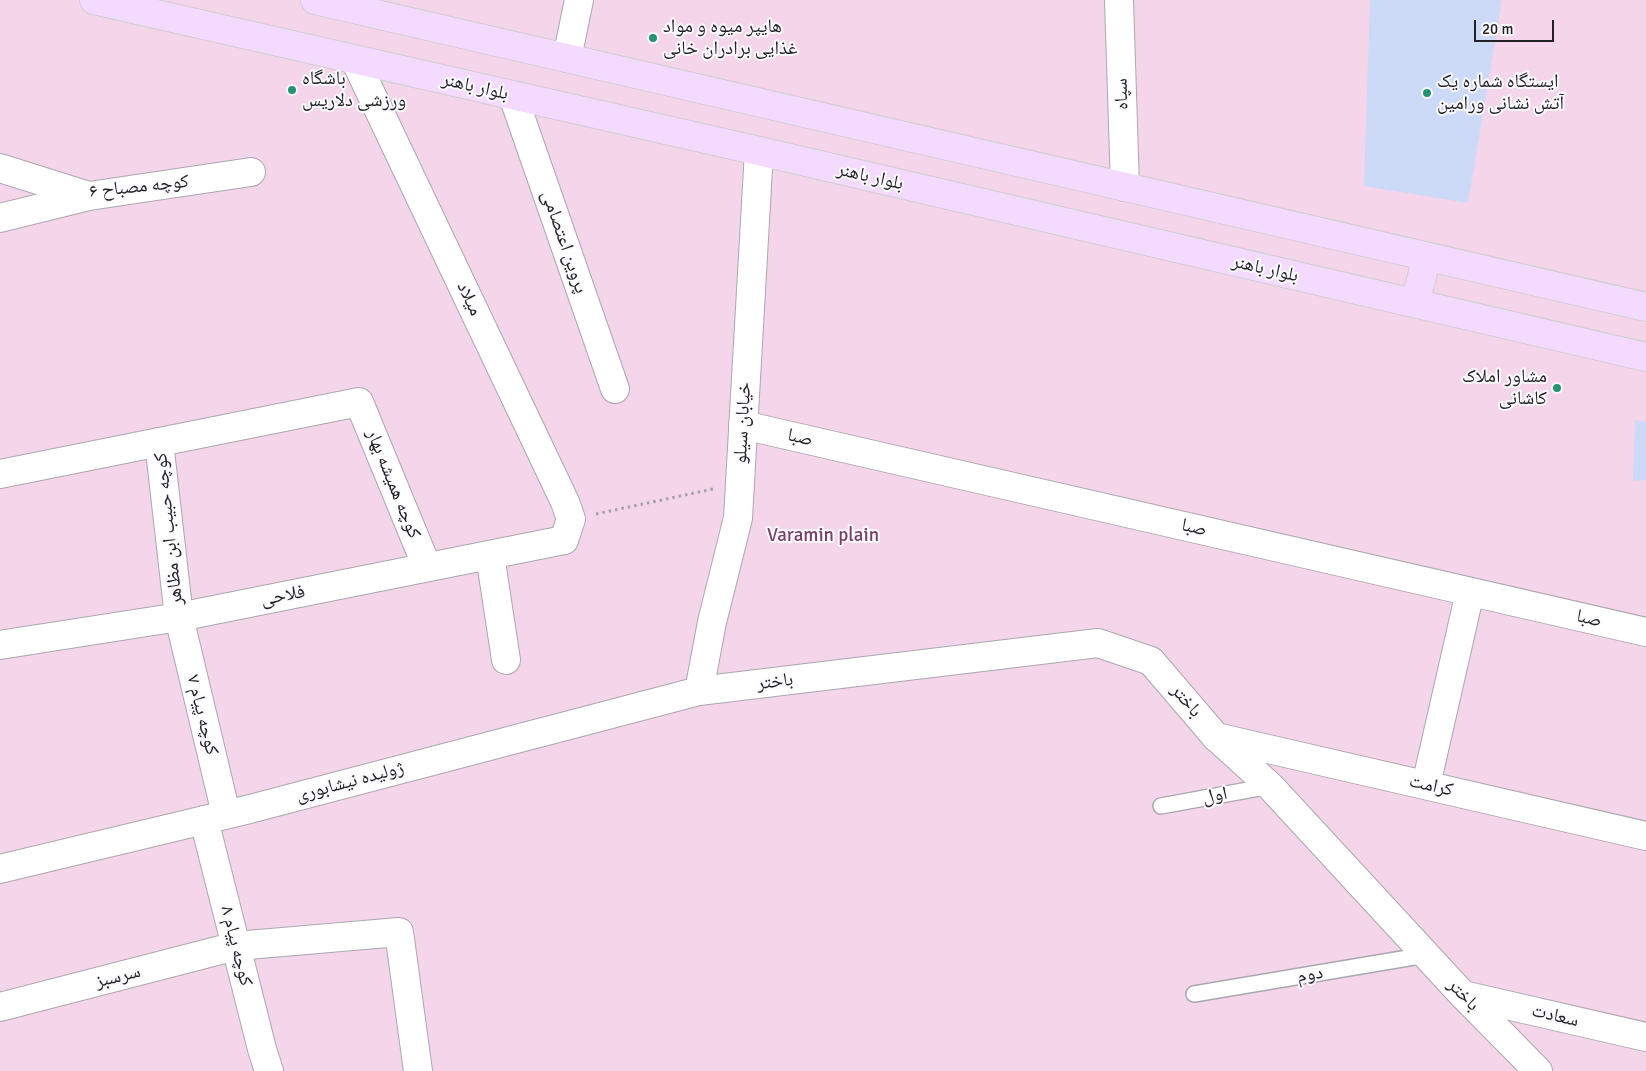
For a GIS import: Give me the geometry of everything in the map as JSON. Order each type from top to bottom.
[{"type":"main road","name":"بلوار باهنر","points":[[94,0],[1646,357]]},
{"type":"main road","points":[[318,0],[1646,307]]},
{"type":"main road","points":[[1415,303],[1428,256]]},
{"type":"street","points":[[568,58],[579,0]]},
{"type":"street","name":"سپاه","points":[[1119,0],[1125,187]]},
{"type":"street","name":"میلاد","points":[[356,60],[565,502],[568,529]]},
{"type":"street","name":"پروین اعتصامی","points":[[513,96],[615,389]]},
{"type":"street","name":"خیابان سیلو","points":[[699,691],[712,622],[738,518],[759,152]]},
{"type":"street","name":"کوچه مصباح ۶","points":[[0,168],[89,196],[251,172]]},
{"type":"street","points":[[0,218],[89,196]]},
{"type":"street","name":"کوچه همیشه بهار","points":[[159,442],[359,402],[427,567]]},
{"type":"street","name":"صبا","points":[[743,425],[1646,632]]},
{"type":"street","points":[[0,474],[159,442]]},
{"type":"street","name":"کوچه حبیب ابن مظاهر","points":[[159,442],[178,616]]},
{"type":"street","name":"فلاحی","points":[[0,645],[178,616],[490,555],[568,529]]},
{"type":"street","points":[[490,555],[506,660]]},
{"type":"street","points":[[1426,785],[1470,592]]},
{"type":"street","name":"کوچه پیام ۷","points":[[178,616],[215,817]]},
{"type":"street","name":"باختر","points":[[699,691],[1098,642],[1151,661],[1216,737],[1270,786],[1463,996],[1538,1071]]},
{"type":"street","name":"ژولیده نیشابوری","points":[[0,869],[215,817],[699,691]]},
{"type":"street","name":"کرامت","points":[[1216,737],[1646,836]]},
{"type":"street","name":"کوچه پیام ۸","points":[[215,817],[236,946],[269,1071]]},
{"type":"street","name":"سرسبز","points":[[0,1007],[236,946],[399,932],[418,1071]]},
{"type":"street","name":"سعادت","points":[[1463,996],[1646,1037]]},
{"type":"lane","name":"اول","points":[[1161,806],[1270,786]]},
{"type":"lane","name":"دوم","points":[[1194,994],[1426,955]]},
{"type":"path","points":[[568,529],[740,484]]},
{"type":"green space","name":"Varamin plain","points":[[0,0],[1646,0],[1646,1071],[0,1071]]},
{"type":"building","name":"ایستگاه شماره یک آتش نشانی ورامین","points":[[1370,0],[1502,0],[1468,203],[1364,186]]},
{"type":"building","points":[[1635,420],[1646,422],[1646,480],[1633,481]]},
{"type":"place","name":"هایپر میوه و‌ مواد غذایی برادران خانی","points":[[653,38]]},
{"type":"place","name":"باشگاه ورزشی دلاریس","points":[[292,90]]},
{"type":"place","name":"ایستگاه شماره یک آتش نشانی ورامین","points":[[1427,93]]},
{"type":"place","name":"مشاور املاک کاشانی","points":[[1557,388]]}]
